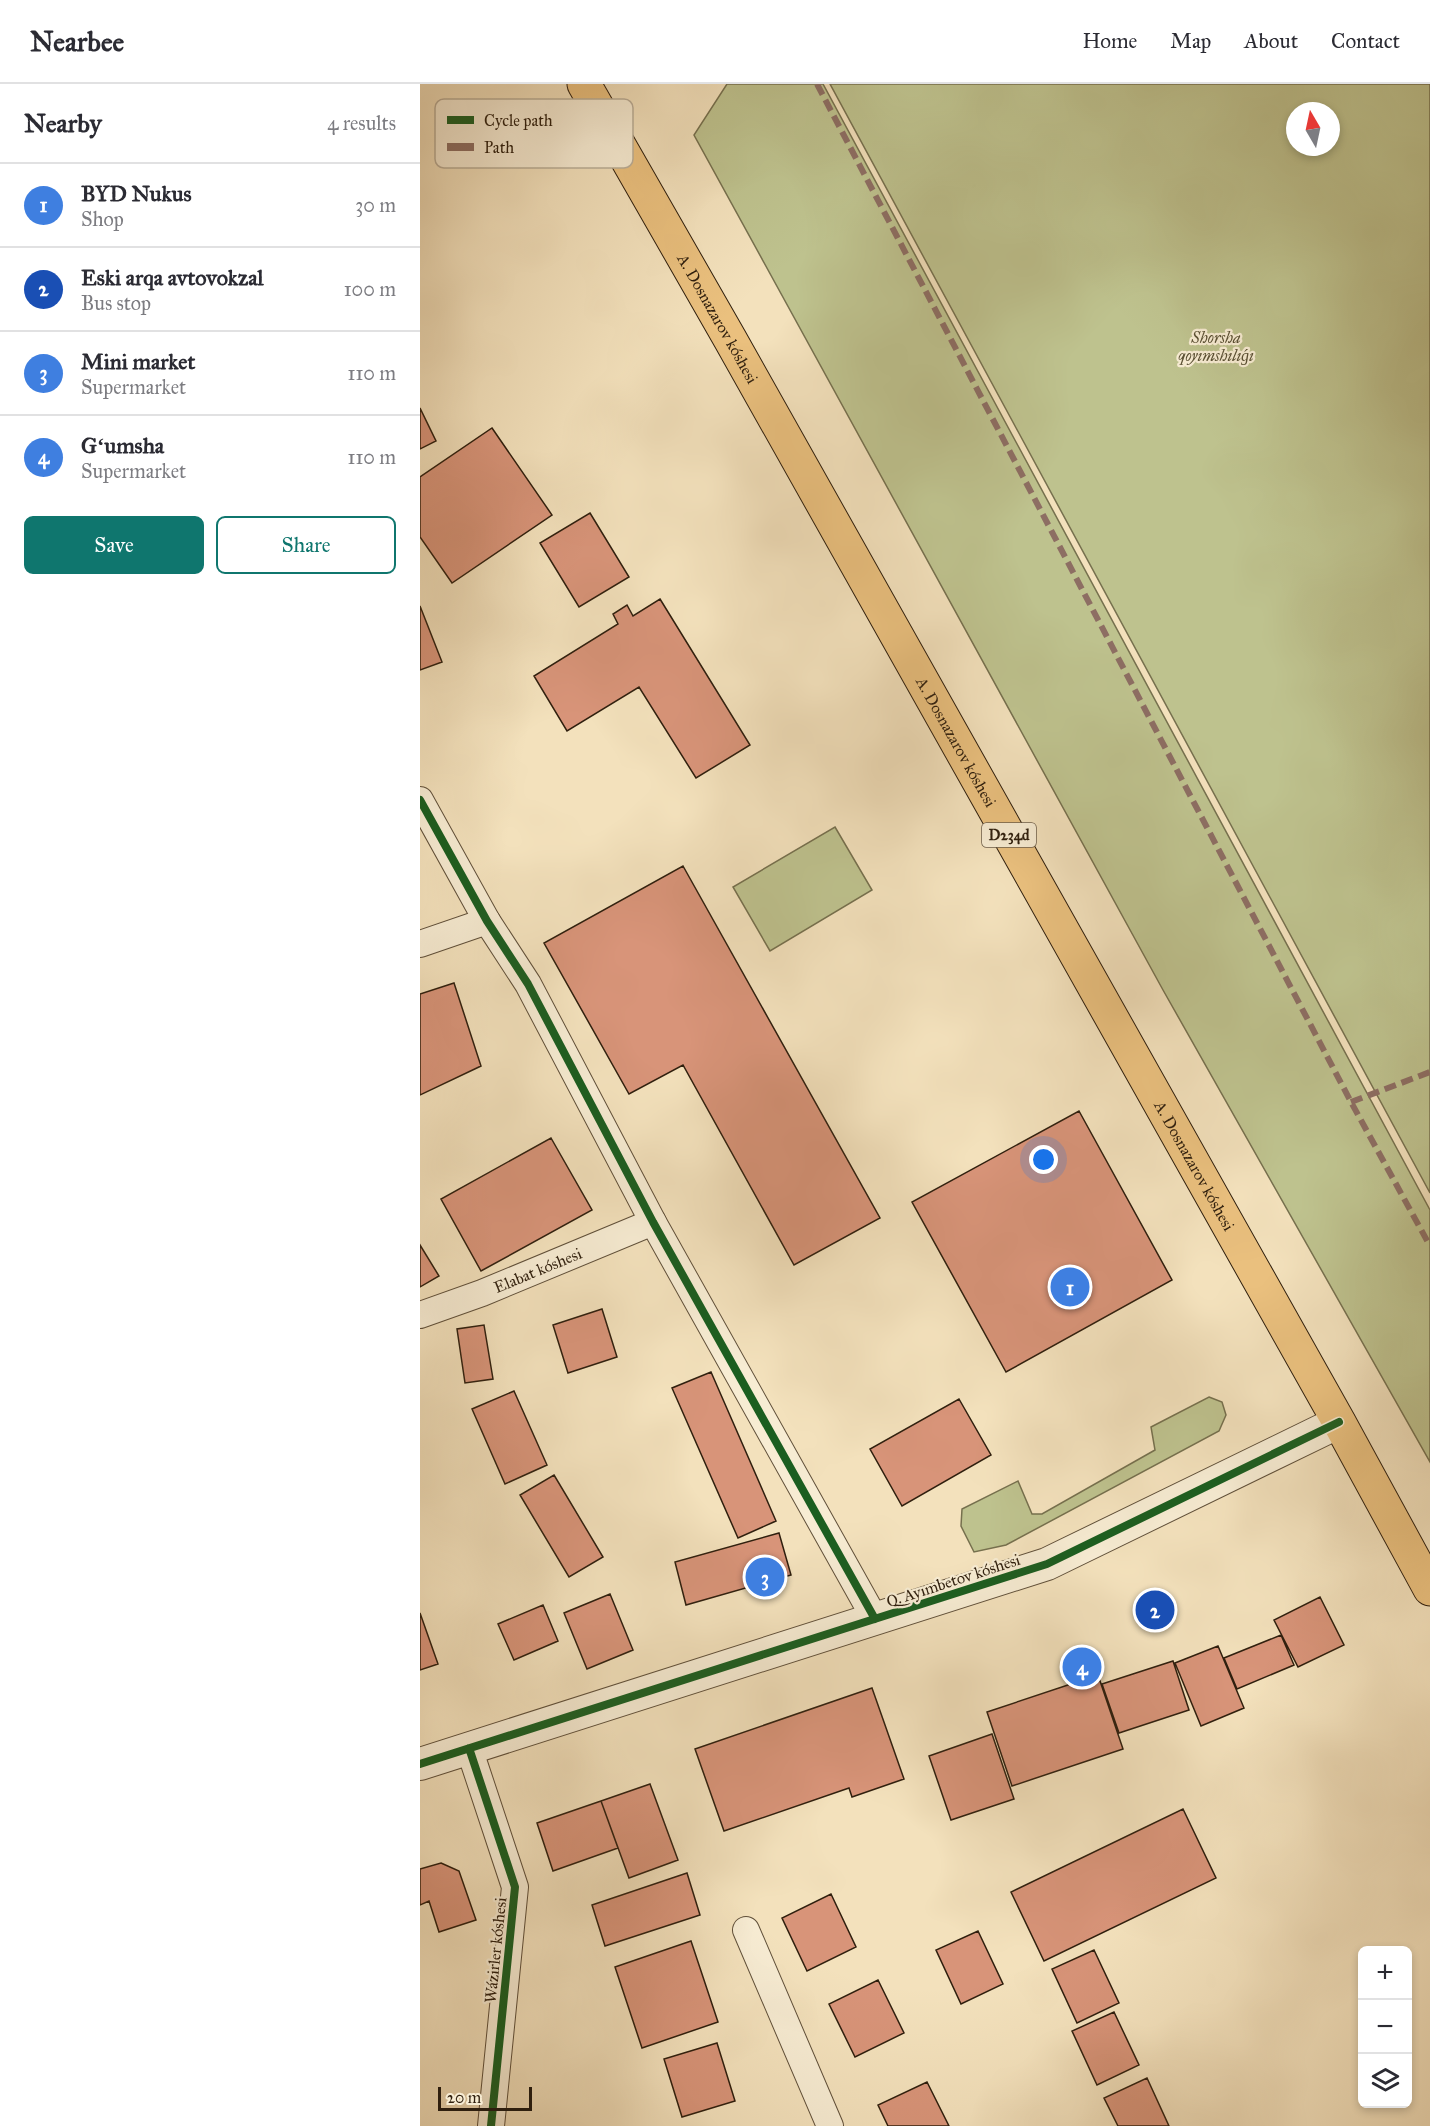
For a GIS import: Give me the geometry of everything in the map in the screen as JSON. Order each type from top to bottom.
[{"type":"main road","name":"A. Dosnazarov kóshesi","points":[[584,84],[593,99]]},
{"type":"main road","name":"A. Dosnazarov kóshesi","points":[[632,168],[1339,1422],[1430,1589]]},
{"type":"street","points":[[420,800],[487,921],[528,984],[653,1222],[875,1619]]},
{"type":"street","points":[[420,944],[487,921]]},
{"type":"street","name":"Elabat kóshesi","points":[[420,1315],[482,1293],[653,1222]]},
{"type":"street","name":"Q. Ayımbetov kóshesi","points":[[420,1764],[1047,1564],[1339,1422]]},
{"type":"street","name":"Wázirler kóshesi","points":[[469,1748],[515,1887],[491,2126]]},
{"type":"street","points":[[746,1930],[830,2126]]},
{"type":"green space","points":[[727,84],[823,84],[1430,1210],[1430,1462],[1163,990],[694,135]]},
{"type":"green space","name":"Shorsha qoyımshılıǵı","points":[[830,84],[1430,84],[1430,1193]]},
{"type":"green space","points":[[835,827],[872,890],[770,951],[733,887]]},
{"type":"green space","points":[[1209,1397],[1222,1402],[1226,1415],[1219,1431],[1006,1545],[974,1552],[961,1526],[962,1509],[1018,1481],[1032,1514],[1042,1514],[1155,1450],[1151,1427]]},
{"type":"building","points":[[420,408],[436,441],[420,449]]},
{"type":"building","points":[[492,428],[552,515],[452,583],[420,537],[420,477]]},
{"type":"building","points":[[590,513],[629,577],[579,607],[540,543]]},
{"type":"building","points":[[660,599],[750,745],[696,778],[639,687],[567,731],[534,676],[618,624],[613,614],[627,605],[633,616]]},
{"type":"building","points":[[420,606],[442,662],[420,670]]},
{"type":"building","points":[[683,866],[880,1218],[794,1265],[683,1065],[629,1094],[544,943]]},
{"type":"building","points":[[454,983],[481,1066],[420,1095],[420,994]]},
{"type":"building","points":[[1079,1111],[1172,1280],[1006,1372],[912,1202]]},
{"type":"building","points":[[551,1138],[592,1210],[481,1271],[441,1199]]},
{"type":"building","points":[[420,1245],[439,1276],[420,1287]]},
{"type":"building","points":[[602,1309],[617,1357],[568,1373],[553,1325]]},
{"type":"building","points":[[484,1325],[493,1379],[465,1383],[457,1329]]},
{"type":"building","points":[[711,1372],[776,1521],[738,1538],[672,1388]]},
{"type":"building","points":[[514,1391],[547,1465],[505,1484],[472,1409]]},
{"type":"building","points":[[959,1399],[991,1455],[902,1506],[870,1449]]},
{"type":"building","points":[[554,1475],[603,1557],[569,1577],[520,1495]]},
{"type":"building","points":[[779,1533],[791,1575],[686,1605],[675,1562]]},
{"type":"building","points":[[610,1594],[633,1650],[587,1669],[564,1613]]},
{"type":"building","points":[[1320,1597],[1344,1645],[1298,1667],[1274,1620]]},
{"type":"building","points":[[543,1605],[558,1641],[514,1660],[498,1624]]},
{"type":"building","points":[[420,1613],[438,1664],[420,1670]]},
{"type":"building","points":[[1281,1635],[1294,1665],[1237,1689],[1224,1658]]},
{"type":"building","points":[[1218,1646],[1244,1708],[1201,1726],[1175,1663]]},
{"type":"building","points":[[1173,1661],[1189,1710],[1119,1733],[1102,1684]]},
{"type":"building","points":[[1098,1675],[1123,1749],[1012,1786],[987,1712]]},
{"type":"building","points":[[872,1688],[904,1779],[852,1797],[849,1788],[724,1831],[695,1749]]},
{"type":"building","points":[[992,1734],[1014,1799],[951,1820],[929,1756]]},
{"type":"building","points":[[650,1784],[678,1860],[629,1878],[601,1801]]},
{"type":"building","points":[[601,1801],[618,1848],[553,1871],[537,1823]]},
{"type":"building","points":[[1183,1809],[1216,1878],[1044,1961],[1011,1892]]},
{"type":"building","points":[[441,1863],[459,1871],[476,1920],[439,1932],[429,1901],[420,1905],[420,1869]]},
{"type":"building","points":[[687,1873],[700,1915],[605,1946],[592,1905]]},
{"type":"building","points":[[831,1894],[856,1947],[807,1971],[782,1918]]},
{"type":"building","points":[[978,1931],[1003,1984],[961,2004],[936,1950]]},
{"type":"building","points":[[691,1941],[718,2022],[642,2048],[615,1967]]},
{"type":"building","points":[[1094,1950],[1119,2003],[1077,2023],[1052,1969]]},
{"type":"building","points":[[878,1980],[904,2033],[855,2057],[829,2004]]},
{"type":"building","points":[[1114,2012],[1139,2065],[1097,2085],[1072,2031]]},
{"type":"building","points":[[717,2043],[735,2101],[682,2117],[664,2059]]},
{"type":"building","points":[[1147,2078],[1169,2126],[1118,2126],[1104,2098]]},
{"type":"building","points":[[927,2082],[949,2126],[888,2126],[878,2105]]},
{"type":"marked path","points":[[817,84],[1351,1102],[1430,1246]]},
{"type":"marked path","points":[[1351,1102],[1430,1072]]},
{"type":"cycle path","points":[[420,800],[487,921],[528,984],[653,1222],[875,1619]]},
{"type":"cycle path","points":[[420,1764],[1047,1564],[1339,1422]]},
{"type":"cycle path","points":[[469,1748],[515,1887],[491,2126]]},
{"type":"place","name":"BYD Nukus","points":[[1070,1287]]},
{"type":"place","name":"Mini market","points":[[765,1577]]},
{"type":"place","name":"Eski arqa avtovokzal","points":[[1155,1610]]},
{"type":"place","name":"Gʻumsha","points":[[1082,1667]]}]
